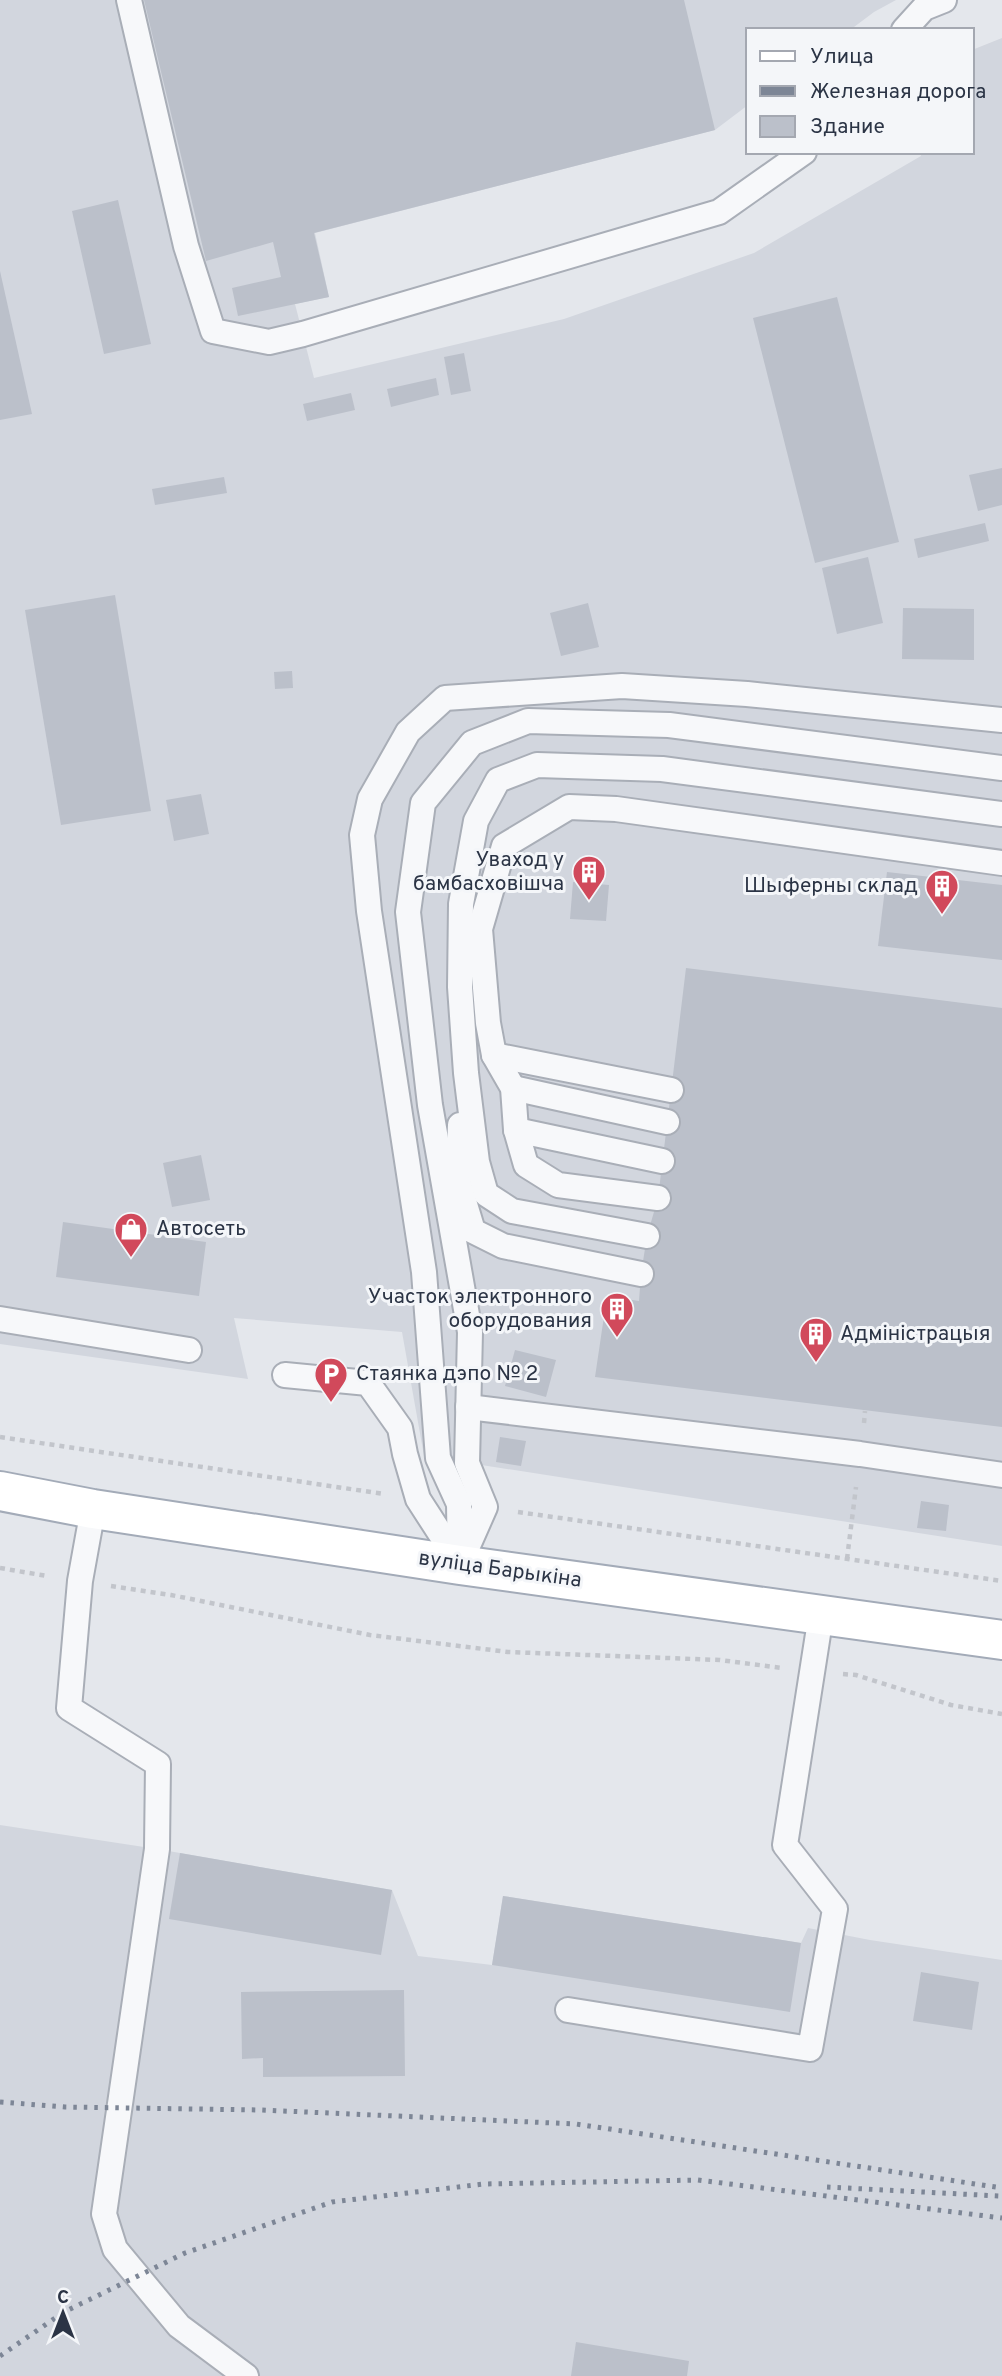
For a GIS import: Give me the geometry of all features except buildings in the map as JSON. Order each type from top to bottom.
[{"type":"main road","name":"вуліца Барыкіна","points":[[0,1491],[93,1509],[460,1565],[1002,1640]]},
{"type":"lane","points":[[129,0],[187,246],[213,331],[269,342],[280,340],[719,212],[801,154]]},
{"type":"lane","points":[[906,28],[928,3]]},
{"type":"lane","points":[[460,1565],[459,1504],[438,1458],[424,1272],[369,911],[362,835],[370,799],[408,732],[445,698],[622,686],[747,694],[1002,720]]},
{"type":"lane","points":[[460,1565],[485,1507],[467,1463],[470,1332],[430,1105],[408,912],[423,803],[472,743],[528,721],[669,725],[1002,768]]},
{"type":"lane","points":[[648,1236],[512,1211],[486,1195],[477,1162],[463,1030],[460,987],[461,904],[476,821],[498,780],[537,765],[663,769],[1002,814]]},
{"type":"lane","points":[[658,1198],[558,1185],[526,1165],[516,1130],[513,1088],[494,1055],[488,1023],[480,929],[504,846],[569,807],[616,809],[1002,863]]},
{"type":"lane","points":[[463,1030],[458,1181],[473,1231],[503,1246],[641,1274]]},
{"type":"lane","points":[[494,1055],[671,1090]]},
{"type":"lane","points":[[513,1088],[667,1122]]},
{"type":"lane","points":[[516,1130],[662,1161]]},
{"type":"lane","points":[[0,1319],[188,1350]]},
{"type":"lane","points":[[285,1375],[368,1383],[400,1428],[418,1499],[460,1565]]},
{"type":"lane","points":[[468,1406],[860,1454],[1002,1475]]},
{"type":"lane","points":[[93,1509],[80,1581],[69,1708],[158,1764],[157,1849],[104,2214],[115,2249],[179,2326],[246,2376]]},
{"type":"lane","points":[[568,2010],[810,2049],[835,1909],[785,1844],[821,1615]]},
{"type":"path","points":[[0,1568],[172,1595],[370,1634],[508,1652],[720,1660],[856,1675],[951,1705],[1002,1714]]},
{"type":"shaded area","points":[[0,0],[896,0],[853,28],[746,28],[746,107],[715,130],[315,233],[329,297],[295,304],[314,378],[564,319],[754,253],[920,154],[974,154],[974,49],[1002,38],[1002,1546],[424,1456],[402,1332],[234,1318],[248,1379],[0,1344]]},
{"type":"shaded area","points":[[0,1825],[392,1890],[418,1956],[492,1965],[503,1896],[801,1943],[808,1928],[1002,1960],[1002,2376],[0,2376]]},
{"type":"railway","points":[[0,2102],[65,2107],[261,2110],[576,2124],[1002,2188]]},
{"type":"railway","points":[[0,2356],[64,2312],[185,2253],[332,2202],[483,2184],[698,2180],[1002,2218]]},
{"type":"railway","points":[[827,2187],[999,2196]]},
{"type":"place","name":"Уваход у бамбасховішча","points":[[589,902]]},
{"type":"place","name":"Шыферны склад","points":[[942,916]]},
{"type":"place","name":"Автосеть","points":[[131,1259]]},
{"type":"place","name":"Участок электронного оборудования","points":[[617,1339]]},
{"type":"place","name":"Адміністрацыя","points":[[816,1364]]},
{"type":"place","name":"Стаянка дэпо № 2","points":[[331,1404]]}]
